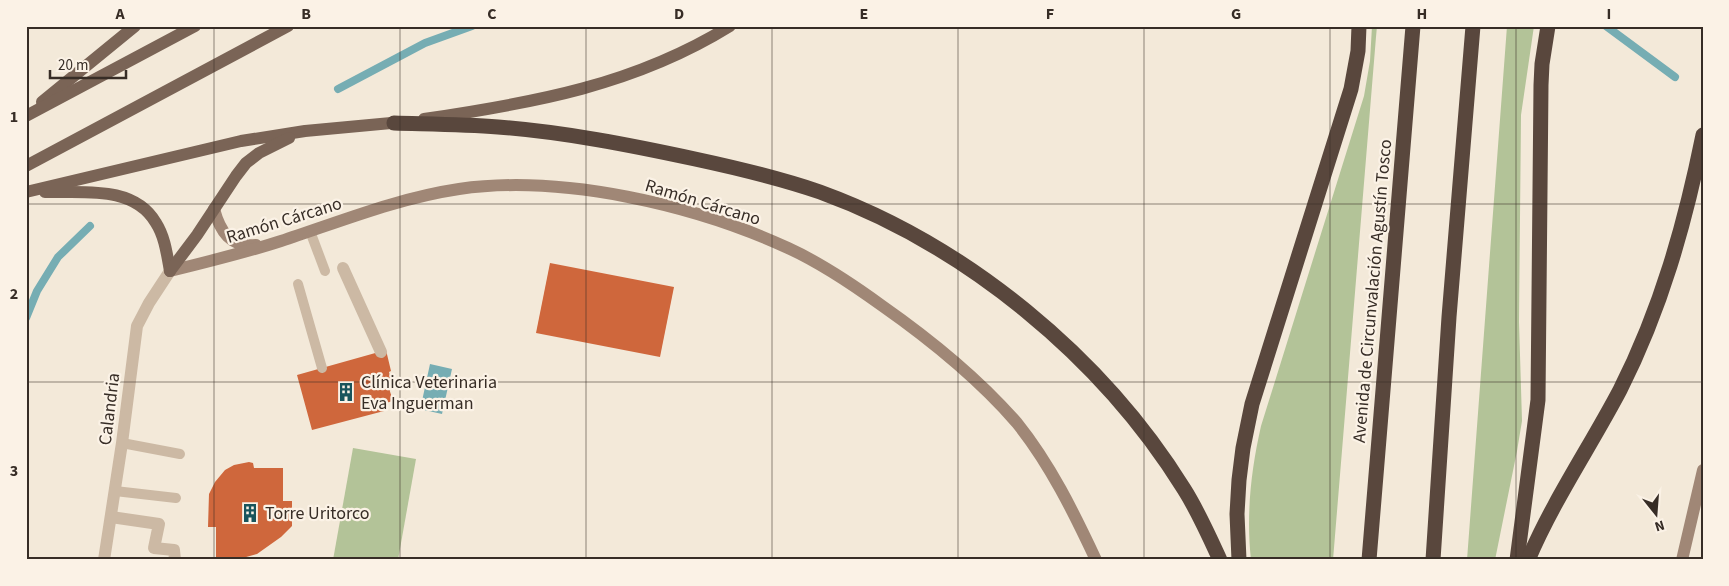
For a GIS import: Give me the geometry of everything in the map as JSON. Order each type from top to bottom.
[{"type":"highway","points":[[1239,560],[1238,497],[1241,464],[1248,424],[1266,360],[1351,89],[1358,52],[1358,26]]},
{"type":"highway","points":[[1433,560],[1448,317],[1473,26]]},
{"type":"highway","points":[[1517,560],[1538,400],[1541,85],[1548,26]]},
{"type":"highway","name":"Avenida de Circunvalación Agustín Tosco","points":[[1369,560],[1412,33]]},
{"type":"highway","points":[[394,123],[497,127],[556,133],[743,170],[821,192],[932,245],[981,277],[1038,321],[1063,342],[1106,385],[1169,464],[1200,517],[1220,560]]},
{"type":"highway","points":[[1528,560],[1556,501],[1620,389],[1651,322],[1677,248],[1688,207],[1703,135]]},
{"type":"main road","points":[[26,116],[135,26]]},
{"type":"main road","points":[[26,116],[195,26]]},
{"type":"main road","points":[[26,166],[288,26]]},
{"type":"main road","points":[[27,192],[241,141],[394,123],[509,106],[583,89],[635,72],[680,54],[730,26]]},
{"type":"main road","points":[[170,271],[246,163],[259,153],[305,132]]},
{"type":"main road","name":"Ramón Cárcano","points":[[170,271],[278,242],[401,202],[459,189],[527,185],[591,190],[668,206],[734,226],[789,248],[852,284],[924,336],[972,376],[1018,424],[1054,477],[1096,560]]},
{"type":"main road","points":[[27,192],[109,194],[118,195],[136,202],[148,211],[156,223],[162,237],[170,271]]},
{"type":"main road","points":[[214,209],[218,223],[226,235],[238,244],[251,245],[278,242]]},
{"type":"main road","points":[[1682,560],[1703,470]]},
{"type":"street","points":[[343,268],[381,352]]},
{"type":"street","name":"Calandria","points":[[104,560],[137,326],[149,303],[170,271]]},
{"type":"street","points":[[111,517],[159,524],[154,548],[174,550],[175,560]]},
{"type":"lane","points":[[310,231],[325,271]]},
{"type":"lane","points":[[298,284],[322,368]]},
{"type":"lane","points":[[122,442],[180,454]]},
{"type":"lane","points":[[115,491],[176,498]]},
{"type":"green space","points":[[1372,26],[1377,26],[1333,560],[1251,560],[1250,493],[1261,426],[1364,96],[1370,61]]},
{"type":"green space","points":[[1507,26],[1534,26],[1521,115],[1519,322],[1522,421],[1495,560],[1467,560]]},
{"type":"green space","points":[[353,448],[416,459],[398,560],[333,560]]},
{"type":"water","points":[[430,364],[452,369],[442,414],[415,408],[416,400],[422,401]]},
{"type":"building","points":[[550,263],[674,287],[660,357],[536,333]]},
{"type":"building","name":"Clínica Veterinaria Eva Inguerman","points":[[386,350],[391,371],[389,372],[391,381],[387,382],[393,401],[382,404],[384,411],[312,430],[297,375]]},
{"type":"building","name":"Torre Uritorco","points":[[253,463],[254,468],[283,468],[283,501],[292,501],[292,526],[281,537],[257,554],[239,559],[216,559],[216,527],[208,527],[209,494],[215,482],[225,470],[234,465]]},
{"type":"waterway","points":[[338,89],[425,43],[472,26]]},
{"type":"waterway","points":[[1606,26],[1675,77]]},
{"type":"waterway","points":[[26,318],[37,291],[58,257],[90,226]]},
{"type":"place","name":"Clínica Veterinaria Eva Inguerman","points":[[346,392]]},
{"type":"place","name":"Torre Uritorco","points":[[250,513]]}]
